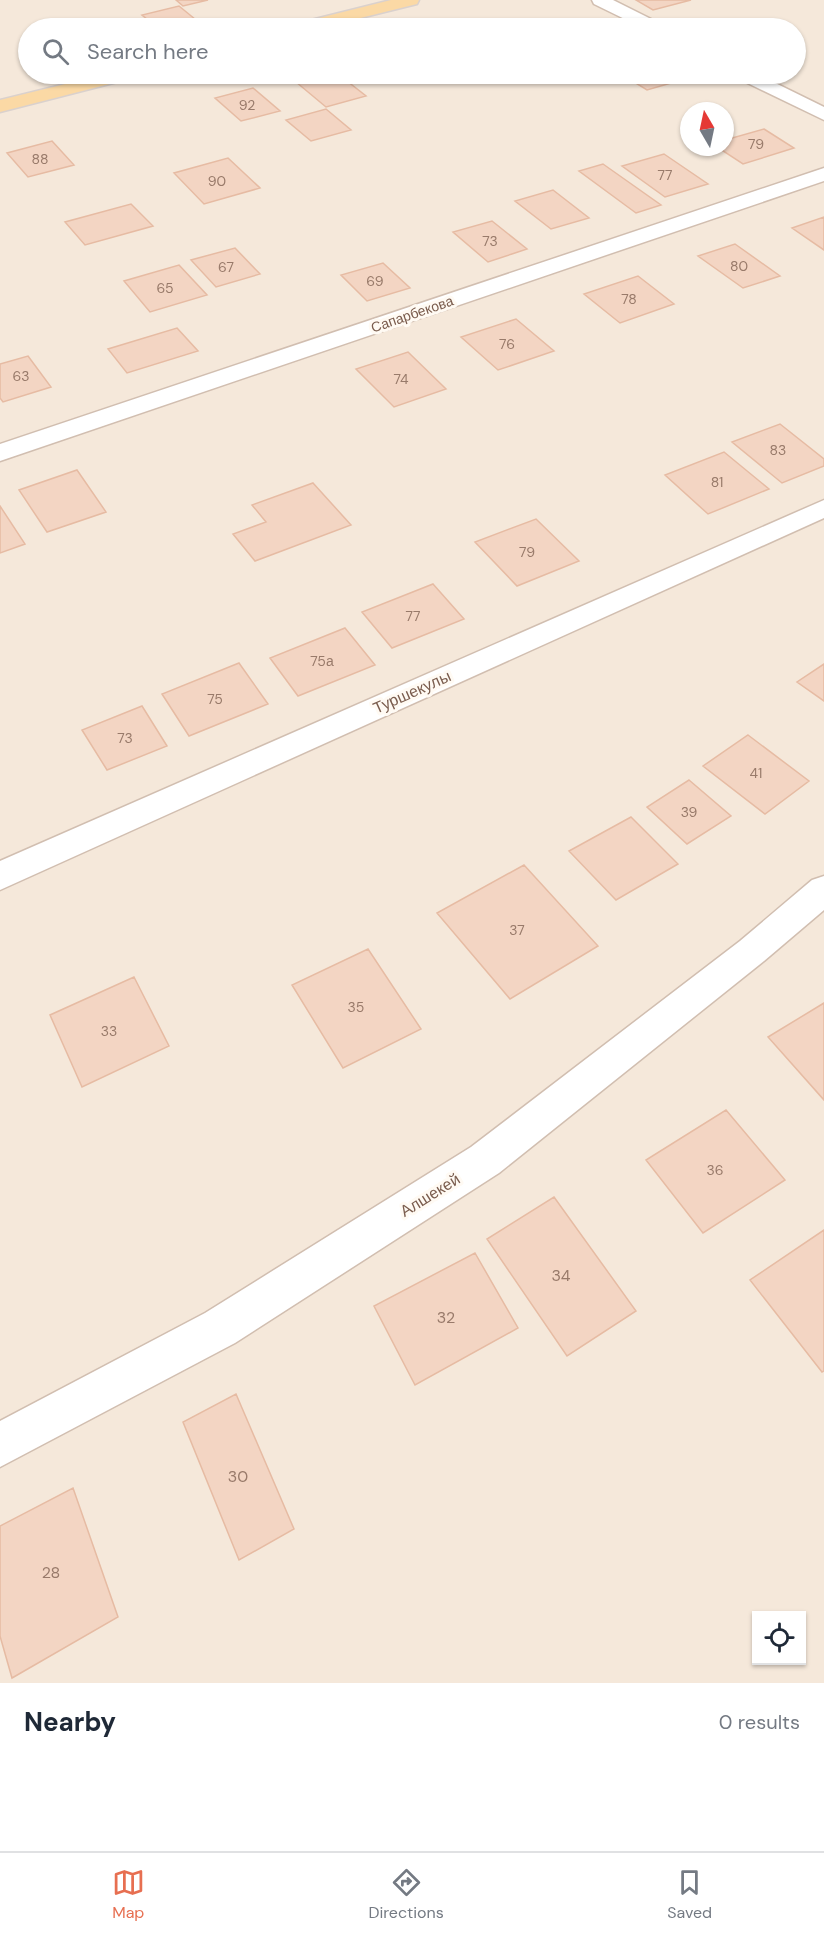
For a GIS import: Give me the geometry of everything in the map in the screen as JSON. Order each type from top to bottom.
[{"type":"main road","points":[[340,18],[411,0]]},
{"type":"main road","points":[[0,106],[87,84]]},
{"type":"street","points":[[600,0],[635,18]]},
{"type":"street","points":[[764,84],[824,114]]},
{"type":"street","name":"Сапарбекова","points":[[0,453],[824,174]]},
{"type":"street","name":"Туршекулы","points":[[0,876],[824,508]]},
{"type":"street","name":"Алшекей","points":[[0,1445],[220,1328],[485,1160],[752,951],[824,890]]},
{"type":"shaded area","points":[[0,0],[824,0],[824,1683],[0,1683]]},
{"type":"building","points":[[176,0],[208,0],[183,6]]},
{"type":"building","points":[[636,0],[691,0],[653,10]]},
{"type":"building","points":[[179,6],[194,18],[146,18],[142,15]]},
{"type":"building","points":[[298,84],[351,84],[366,96],[326,107]]},
{"type":"building","points":[[637,84],[668,84],[647,90]]},
{"type":"building","points":[[253,88],[280,111],[241,121],[215,98]]},
{"type":"building","points":[[326,109],[351,130],[311,141],[286,120]]},
{"type":"building","points":[[764,129],[794,148],[743,164],[731,156],[734,156],[734,137]]},
{"type":"building","points":[[52,141],[74,165],[28,177],[7,153]]},
{"type":"building","points":[[664,154],[708,184],[665,197],[622,166]]},
{"type":"building","points":[[228,158],[260,188],[204,204],[174,173]]},
{"type":"building","points":[[603,164],[661,205],[636,213],[579,171]]},
{"type":"building","points":[[553,190],[589,218],[551,229],[515,201]]},
{"type":"building","points":[[131,204],[153,226],[85,245],[65,222]]},
{"type":"building","points":[[824,217],[824,250],[792,228]]},
{"type":"building","points":[[492,221],[527,249],[488,262],[453,232]]},
{"type":"building","points":[[735,244],[780,276],[743,288],[698,256]]},
{"type":"building","points":[[235,248],[260,274],[216,287],[191,260]]},
{"type":"building","points":[[383,263],[410,288],[367,301],[341,275]]},
{"type":"building","points":[[179,265],[207,295],[150,312],[124,281]]},
{"type":"building","points":[[638,276],[674,304],[620,323],[584,294]]},
{"type":"building","points":[[516,319],[554,351],[498,370],[461,337]]},
{"type":"building","points":[[177,328],[198,351],[127,373],[108,349]]},
{"type":"building","points":[[408,352],[446,389],[394,407],[356,369]]},
{"type":"building","points":[[28,356],[51,387],[3,402],[0,398],[0,364]]},
{"type":"building","points":[[780,424],[824,459],[824,466],[782,483],[732,442]]},
{"type":"building","points":[[724,452],[769,489],[708,514],[665,475]]},
{"type":"building","points":[[77,470],[106,512],[47,532],[19,490]]},
{"type":"building","points":[[313,483],[351,525],[255,561],[233,534],[266,522],[252,505]]},
{"type":"building","points":[[0,506],[25,544],[0,553]]},
{"type":"building","points":[[536,519],[579,561],[517,586],[475,542]]},
{"type":"building","points":[[433,584],[464,619],[392,648],[362,612]]},
{"type":"building","points":[[345,628],[375,665],[298,696],[270,658]]},
{"type":"building","points":[[239,663],[268,704],[189,736],[162,694]]},
{"type":"building","points":[[824,664],[824,701],[797,682]]},
{"type":"building","points":[[142,706],[167,746],[107,770],[82,730]]},
{"type":"building","points":[[748,735],[809,781],[765,814],[703,766]]},
{"type":"building","points":[[689,780],[731,816],[687,844],[647,807]]},
{"type":"building","points":[[631,817],[678,864],[616,900],[569,851]]},
{"type":"building","points":[[524,865],[598,946],[510,999],[437,913]]},
{"type":"building","points":[[368,949],[421,1029],[343,1068],[292,985]]},
{"type":"building","points":[[134,977],[169,1046],[82,1087],[50,1015]]},
{"type":"building","points":[[824,1003],[824,1100],[768,1037]]},
{"type":"building","points":[[726,1110],[785,1180],[703,1233],[646,1160]]},
{"type":"building","points":[[554,1197],[636,1311],[567,1356],[487,1239]]},
{"type":"building","points":[[824,1230],[824,1371],[822,1372],[750,1280]]},
{"type":"building","points":[[475,1253],[518,1328],[415,1385],[374,1306]]},
{"type":"building","points":[[236,1394],[294,1529],[239,1560],[183,1422]]},
{"type":"building","points":[[73,1488],[118,1617],[12,1678],[0,1636],[0,1526]]}]
